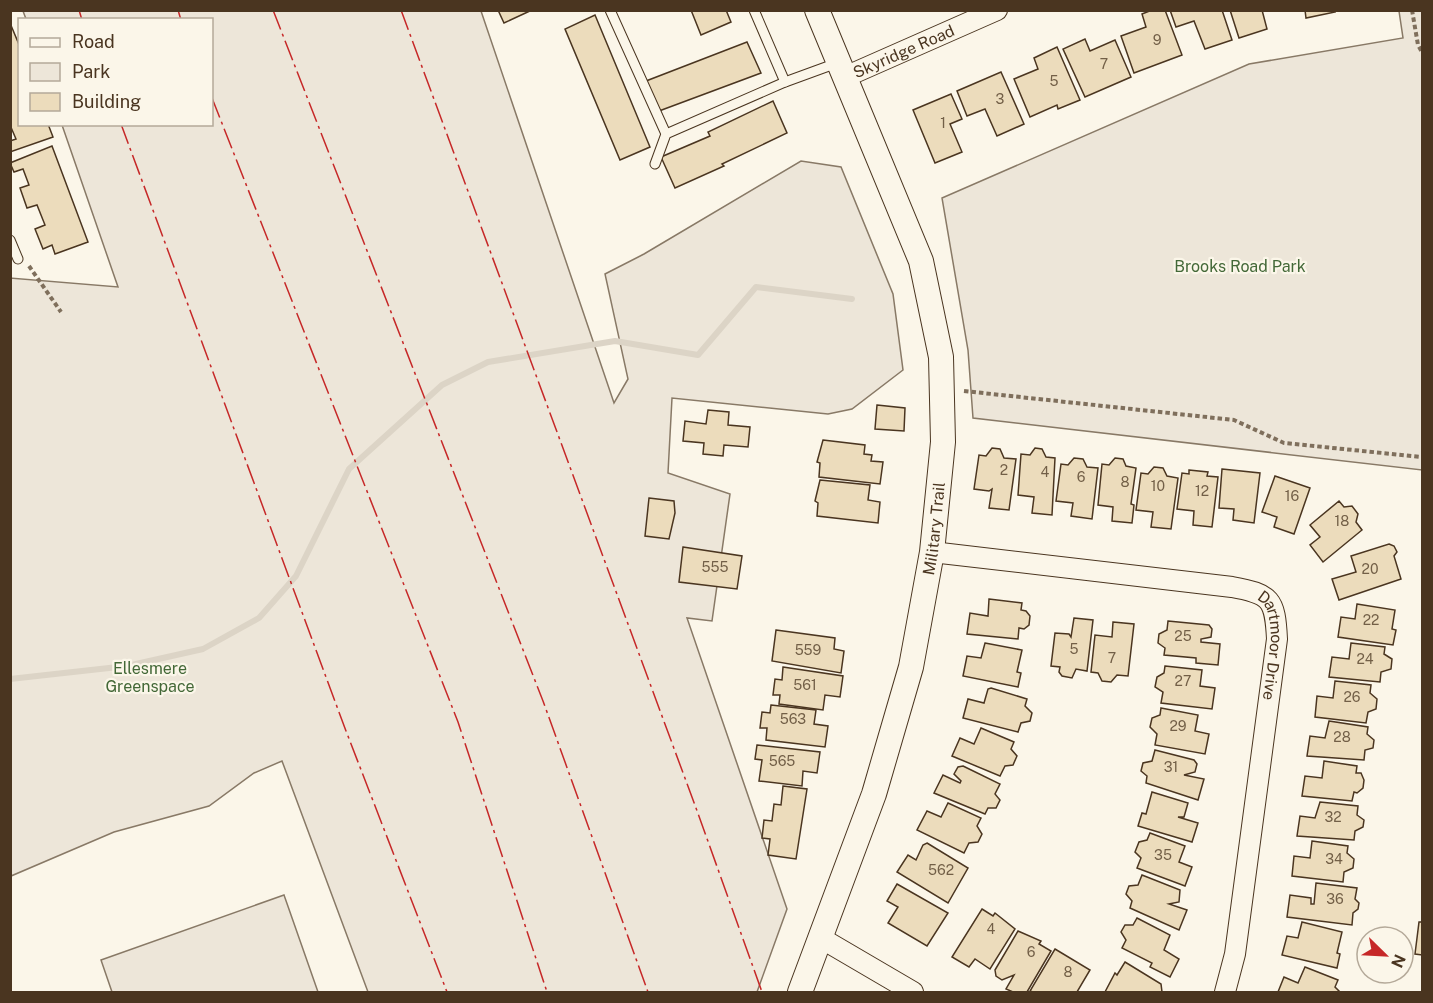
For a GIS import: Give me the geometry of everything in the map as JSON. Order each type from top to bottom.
[{"type":"street","name":"Military Trail","points":[[800,993],[874,794],[911,667],[932,552],[943,442],[941,357],[921,261],[817,10]]},
{"type":"street","name":"Skyridge Road","points":[[842,69],[997,10]]},
{"type":"street","name":"Dartmoor Drive","points":[[932,552],[1232,587],[1257,592],[1269,598],[1276,612],[1277,639],[1235,954],[1225,993]]},
{"type":"street","points":[[819,937],[913,993]]},
{"type":"lane","points":[[610,10],[666,134],[655,164]]},
{"type":"lane","points":[[754,10],[785,82]]},
{"type":"lane","points":[[666,134],[785,82],[842,69]]},
{"type":"lane","points":[[10,240],[18,259]]},
{"type":"path","points":[[1412,10],[1418,45],[1422,52]]},
{"type":"path","points":[[18,259],[30,266],[61,312]]},
{"type":"path","points":[[942,389],[1234,420],[1284,443],[1422,457]]},
{"type":"green space","name":"Ellesmere Greenspace","points":[[23,11],[481,11],[614,403],[628,379],[605,274],[644,254],[801,161],[841,167],[893,294],[903,370],[852,409],[828,414],[672,398],[668,473],[730,494],[712,621],[687,618],[787,909],[757,992],[368,992],[282,761],[254,773],[209,806],[114,832],[11,876],[10,278],[118,287],[62,126],[213,126],[213,18],[26,18]]},
{"type":"green space","name":"Brooks Road Park","points":[[1399,11],[1422,11],[1422,470],[973,418],[968,350],[942,198],[1249,64],[1403,38]]},
{"type":"green space","points":[[284,895],[318,992],[112,992],[101,960]]},
{"type":"building","points":[[498,10],[532,10],[504,23]]},
{"type":"building","points":[[691,10],[726,10],[731,22],[701,35]]},
{"type":"building","points":[[1152,10],[1165,10],[1182,55],[1134,73],[1121,36],[1146,27],[1142,14]]},
{"type":"building","points":[[1170,10],[1222,10],[1232,40],[1205,49],[1194,21],[1176,27]]},
{"type":"building","points":[[1230,10],[1262,10],[1267,29],[1239,38]]},
{"type":"building","points":[[1305,10],[1334,10],[1335,12],[1306,18]]},
{"type":"building","points":[[595,15],[650,147],[620,160],[565,29]]},
{"type":"building","points":[[10,23],[18,42],[18,126],[49,126],[53,137],[10,152],[10,141],[16,139],[10,125]]},
{"type":"building","points":[[1085,39],[1090,51],[1115,40],[1131,77],[1085,97],[1063,49]]},
{"type":"building","points":[[747,42],[761,73],[659,111],[646,81]]},
{"type":"building","points":[[1057,47],[1080,100],[1058,109],[1057,105],[1030,117],[1014,79],[1038,69],[1034,58]]},
{"type":"building","points":[[1001,72],[1024,124],[997,136],[985,109],[967,116],[957,91]]},
{"type":"building","points":[[951,94],[962,119],[950,124],[962,152],[935,163],[913,110]]},
{"type":"building","points":[[773,101],[787,133],[722,164],[724,166],[675,188],[661,157],[710,136],[708,132]]},
{"type":"building","points":[[52,146],[88,242],[55,254],[52,245],[43,249],[35,229],[45,225],[37,205],[27,208],[20,188],[29,185],[23,169],[14,172],[10,163]]},
{"type":"building","points":[[877,405],[905,408],[904,431],[875,429]]},
{"type":"building","points":[[708,410],[729,412],[728,425],[750,427],[748,447],[724,445],[723,456],[703,454],[704,443],[683,441],[685,421],[706,424]]},
{"type":"building","points":[[823,440],[865,445],[864,454],[872,455],[871,461],[883,462],[880,484],[819,477],[820,463],[817,462]]},
{"type":"building","points":[[992,448],[1000,449],[1004,458],[1016,459],[1009,510],[989,508],[992,489],[989,491],[974,489],[979,455],[986,456]]},
{"type":"building","points":[[1035,448],[1042,449],[1046,457],[1055,458],[1052,515],[1032,513],[1034,497],[1018,495],[1021,454],[1030,455]]},
{"type":"building","points":[[1074,458],[1083,459],[1087,467],[1098,468],[1092,519],[1071,516],[1073,503],[1056,501],[1061,464],[1068,465]]},
{"type":"building","points":[[1115,458],[1123,459],[1126,466],[1136,468],[1131,504],[1134,505],[1132,523],[1112,521],[1113,507],[1098,505],[1102,464],[1109,465]]},
{"type":"building","points":[[1154,467],[1163,468],[1167,476],[1178,478],[1171,529],[1151,527],[1153,512],[1136,510],[1141,473],[1148,474]]},
{"type":"building","points":[[1222,469],[1260,473],[1254,523],[1233,520],[1234,509],[1219,508]]},
{"type":"building","points":[[1189,470],[1208,472],[1207,476],[1218,477],[1212,527],[1193,525],[1194,511],[1177,509],[1182,473],[1189,474]]},
{"type":"building","points":[[1275,476],[1310,488],[1294,534],[1274,527],[1277,517],[1262,512]]},
{"type":"building","points":[[820,480],[870,485],[868,500],[880,502],[878,523],[817,516],[818,503],[815,501]]},
{"type":"building","points":[[649,498],[674,501],[675,513],[669,539],[645,536]]},
{"type":"building","points":[[1339,501],[1344,507],[1352,506],[1358,514],[1356,522],[1362,530],[1323,562],[1310,545],[1320,537],[1310,525]]},
{"type":"building","points":[[1389,544],[1394,546],[1397,552],[1394,556],[1401,579],[1339,600],[1332,579],[1356,572],[1351,556]]},
{"type":"building","points":[[683,547],[742,556],[737,589],[679,582]]},
{"type":"building","points":[[989,599],[1022,603],[1021,610],[1026,611],[1030,616],[1029,625],[1024,629],[1019,628],[1018,639],[967,634],[970,613],[988,616]]},
{"type":"building","points":[[1357,604],[1395,610],[1392,629],[1396,630],[1393,645],[1338,637],[1341,617],[1355,619]]},
{"type":"building","points":[[1074,618],[1093,620],[1087,671],[1076,669],[1072,678],[1062,676],[1059,672],[1060,667],[1051,666],[1055,633],[1069,634],[1071,637]]},
{"type":"building","points":[[1168,621],[1209,625],[1212,629],[1211,637],[1201,639],[1201,642],[1220,644],[1218,665],[1196,663],[1196,658],[1164,655],[1165,648],[1158,643],[1159,634],[1167,630]]},
{"type":"building","points":[[1113,622],[1134,624],[1128,676],[1117,675],[1111,682],[1102,681],[1098,673],[1091,672],[1095,635],[1112,637]]},
{"type":"building","points":[[776,630],[835,638],[834,649],[844,651],[841,673],[772,661]]},
{"type":"building","points":[[985,643],[1022,650],[1017,672],[1021,673],[1018,687],[963,676],[967,656],[981,658]]},
{"type":"building","points":[[1351,643],[1385,647],[1384,654],[1392,659],[1391,669],[1381,672],[1380,682],[1329,677],[1332,657],[1349,659]]},
{"type":"building","points":[[1165,666],[1202,670],[1200,686],[1215,688],[1212,709],[1161,703],[1163,692],[1155,687],[1157,677],[1164,673]]},
{"type":"building","points":[[783,667],[843,676],[840,697],[825,695],[823,710],[779,704],[780,695],[773,695],[775,679],[782,680]]},
{"type":"building","points":[[1335,681],[1371,685],[1370,693],[1377,699],[1376,709],[1368,712],[1366,723],[1315,717],[1317,696],[1333,698]]},
{"type":"building","points":[[988,689],[1027,699],[1025,706],[1032,713],[1030,721],[1021,723],[1018,732],[963,718],[968,699],[984,703]]},
{"type":"building","points":[[771,705],[816,710],[814,724],[828,726],[825,747],[766,740],[767,728],[760,728],[762,712],[770,713]]},
{"type":"building","points":[[1161,708],[1198,715],[1195,731],[1209,734],[1205,754],[1155,745],[1157,734],[1150,727],[1152,718],[1160,715]]},
{"type":"building","points":[[1329,721],[1368,727],[1367,734],[1374,740],[1373,748],[1365,750],[1364,760],[1307,756],[1310,736],[1325,738]]},
{"type":"building","points":[[981,728],[1014,742],[1011,749],[1017,756],[1013,765],[1005,766],[1000,776],[952,756],[960,738],[974,744]]},
{"type":"building","points":[[757,745],[820,752],[817,773],[803,771],[802,786],[759,781],[762,760],[755,759]]},
{"type":"building","points":[[1155,750],[1194,760],[1197,764],[1195,772],[1184,775],[1204,779],[1198,800],[1146,783],[1147,776],[1141,771],[1143,763],[1152,761]]},
{"type":"building","points":[[1324,761],[1357,766],[1356,773],[1361,773],[1364,780],[1363,788],[1357,793],[1354,792],[1352,801],[1302,796],[1305,776],[1322,778]]},
{"type":"building","points":[[963,766],[1000,784],[995,794],[1000,800],[996,808],[988,808],[985,814],[934,793],[943,775],[960,783],[961,781],[954,774],[958,767]]},
{"type":"building","points":[[783,786],[807,789],[796,859],[768,855],[770,839],[762,838],[764,820],[772,821],[774,804],[781,805]]},
{"type":"building","points":[[1152,792],[1188,803],[1184,817],[1178,817],[1198,823],[1192,842],[1138,826],[1142,813],[1146,814]]},
{"type":"building","points":[[1320,802],[1358,806],[1357,815],[1364,820],[1363,827],[1355,831],[1354,840],[1297,836],[1300,816],[1315,818]]},
{"type":"building","points":[[948,803],[981,818],[977,826],[982,834],[978,842],[969,843],[964,853],[917,830],[927,811],[941,817]]},
{"type":"building","points":[[1150,833],[1185,846],[1179,862],[1192,867],[1185,886],[1137,868],[1141,858],[1135,852],[1139,842],[1147,840]]},
{"type":"building","points":[[1312,841],[1348,846],[1347,853],[1354,859],[1353,868],[1344,872],[1343,882],[1292,876],[1294,856],[1310,858]]},
{"type":"building","points":[[927,843],[968,868],[948,903],[897,872],[908,855],[916,860],[923,845]]},
{"type":"building","points":[[1142,875],[1180,890],[1179,902],[1169,904],[1187,910],[1179,930],[1130,908],[1132,901],[1126,894],[1129,886],[1138,885]]},
{"type":"building","points":[[1316,883],[1357,888],[1355,899],[1359,903],[1358,909],[1353,913],[1352,925],[1287,917],[1290,895],[1311,898],[1311,904],[1314,904]]},
{"type":"building","points":[[897,884],[948,913],[927,946],[888,923],[898,907],[887,901]]},
{"type":"building","points":[[982,909],[993,916],[995,913],[1015,929],[990,969],[975,959],[969,967],[952,957]]},
{"type":"building","points":[[1137,918],[1170,935],[1164,950],[1179,959],[1170,977],[1150,967],[1152,963],[1122,948],[1126,940],[1121,932],[1125,925],[1133,925]]},
{"type":"building","points":[[1302,922],[1342,932],[1337,953],[1340,954],[1337,968],[1282,955],[1287,936],[1298,938]]},
{"type":"building","points":[[1419,922],[1422,922],[1422,955],[1415,954]]},
{"type":"building","points":[[1018,931],[1041,941],[1039,944],[1051,951],[1027,992],[1013,992],[1006,989],[1014,975],[1002,980],[996,976],[995,970]]},
{"type":"building","points":[[1055,949],[1090,970],[1077,992],[1030,991]]},
{"type":"building","points":[[1125,962],[1161,984],[1162,992],[1105,992],[1115,973],[1117,975]]},
{"type":"building","points":[[1305,967],[1338,980],[1335,987],[1340,992],[1278,992],[1284,977],[1298,983]]},
{"type":"waterway","points":[[10,679],[127,666],[203,649],[259,618],[296,576],[349,469],[442,385],[488,362],[615,341],[698,355],[756,287],[852,299]]},
{"type":"power","points":[[79,10],[81,18]]},
{"type":"power","points":[[178,10],[180,18]]},
{"type":"power","points":[[273,10],[543,701],[648,992]]},
{"type":"power","points":[[401,10],[762,992]]},
{"type":"power","points":[[213,101],[458,722],[547,992]]},
{"type":"power","points":[[122,126],[346,731],[447,992]]}]
